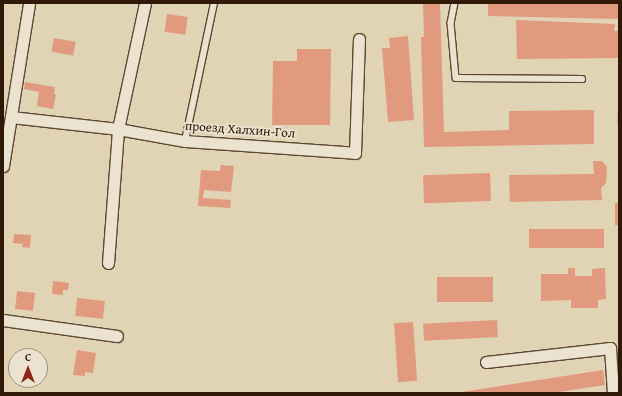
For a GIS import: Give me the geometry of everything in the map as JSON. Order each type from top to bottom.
[{"type":"street","points":[[3,166],[29,3]]},
{"type":"street","points":[[108,263],[118,129],[145,3]]},
{"type":"street","name":"проезд Халхин-Гол","points":[[11,117],[118,129],[185,141],[355,153],[360,39]]},
{"type":"street","points":[[3,320],[117,336]]},
{"type":"street","points":[[486,362],[610,348],[613,393]]},
{"type":"lane","points":[[185,141],[214,3]]},
{"type":"lane","points":[[455,3],[452,23],[456,78],[582,79]]},
{"type":"building","points":[[423,3],[440,3],[444,132],[509,130],[509,111],[594,110],[594,144],[424,147],[421,37],[424,37]]},
{"type":"building","points":[[488,3],[619,3],[619,19],[488,16]]},
{"type":"building","points":[[167,14],[188,17],[185,35],[164,32]]},
{"type":"building","points":[[516,20],[615,24],[614,31],[619,31],[619,58],[517,59]]},
{"type":"building","points":[[408,36],[414,120],[388,122],[382,48],[390,48],[389,38]]},
{"type":"building","points":[[54,38],[76,42],[73,56],[52,52]]},
{"type":"building","points":[[297,49],[331,49],[330,125],[272,125],[273,61],[297,61]]},
{"type":"building","points":[[25,82],[55,87],[54,94],[56,95],[53,109],[37,106],[39,92],[24,89]]},
{"type":"building","points":[[618,104],[619,124],[617,124]]},
{"type":"building","points":[[593,161],[602,161],[607,167],[606,183],[601,188],[602,200],[510,202],[509,175],[594,174]]},
{"type":"building","points":[[221,165],[234,166],[231,192],[204,190],[203,198],[231,200],[230,208],[198,206],[201,170],[220,171]]},
{"type":"building","points":[[490,173],[491,201],[424,203],[423,175]]},
{"type":"building","points":[[615,203],[619,203],[619,225],[615,225]]},
{"type":"building","points":[[529,229],[604,229],[604,248],[529,248]]},
{"type":"building","points":[[14,234],[31,235],[30,248],[22,247],[23,244],[13,243]]},
{"type":"building","points":[[568,268],[575,268],[575,276],[592,276],[592,269],[605,268],[606,299],[598,300],[598,308],[571,308],[571,300],[541,301],[541,274],[568,274]]},
{"type":"building","points":[[437,277],[493,277],[493,302],[437,302]]},
{"type":"building","points":[[53,281],[69,283],[68,290],[63,290],[63,295],[52,294]]},
{"type":"building","points":[[17,291],[35,293],[33,311],[15,309]]},
{"type":"building","points":[[77,298],[105,301],[103,319],[75,316]]},
{"type":"building","points":[[497,320],[498,337],[424,341],[423,324]]},
{"type":"building","points":[[413,322],[417,381],[398,382],[394,323]]},
{"type":"building","points":[[77,350],[96,353],[93,373],[85,372],[85,376],[73,375]]},
{"type":"building","points":[[603,370],[605,385],[552,393],[455,393]]}]
